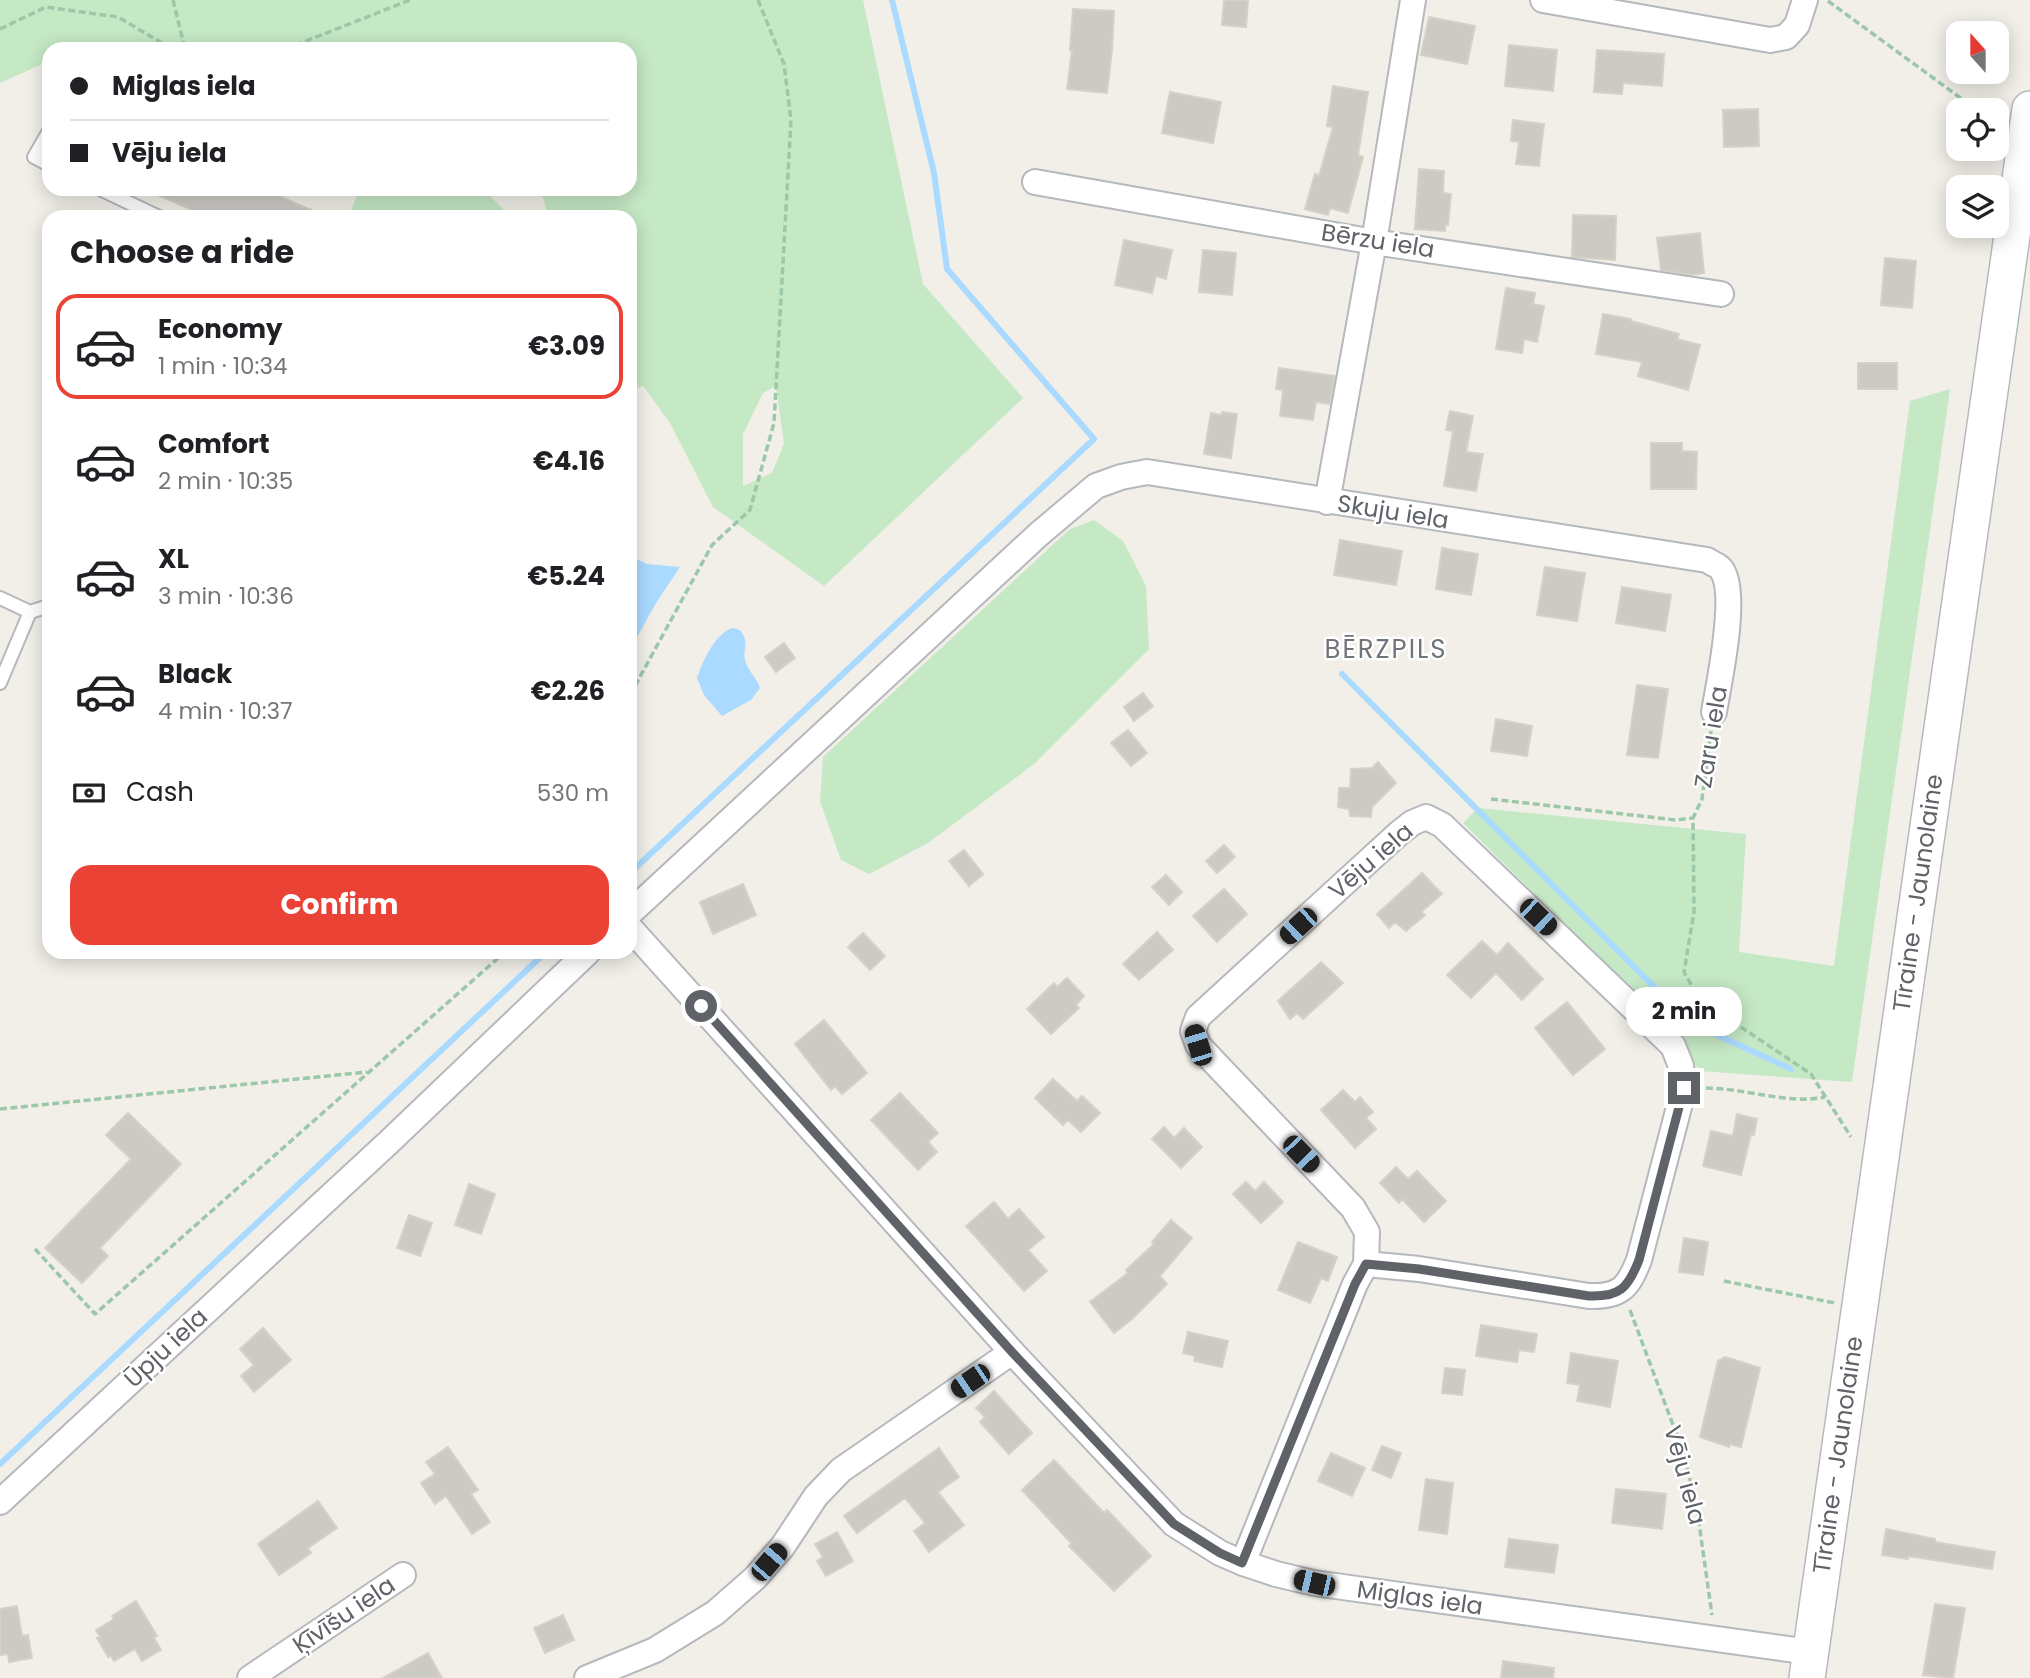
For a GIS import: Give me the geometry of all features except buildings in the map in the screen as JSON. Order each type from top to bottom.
[{"type":"main road","name":"Tīraine - Jaunolaine","points":[[1809,1665],[2030,109]]},
{"type":"street","points":[[1327,502],[1374,242],[1413,0]]},
{"type":"street","points":[[1543,0],[1770,40],[1786,37],[1797,25],[1805,0]]},
{"type":"street","name":"Bērzu iela","points":[[1035,183],[1374,242],[1721,293]]},
{"type":"street","name":"Skuju iela","points":[[637,906],[1040,534],[1096,486],[1121,477],[1147,472],[1180,475],[1327,502],[1692,557]]},
{"type":"street","name":"Zaru iela","points":[[1692,557],[1707,560],[1721,568],[1728,587],[1727,629],[1714,712]]},
{"type":"street","name":"Vēju iela","points":[[1242,1563],[1355,1284],[1366,1264],[1367,1232],[1353,1208],[1198,1045],[1193,1031],[1198,1017],[1412,823],[1426,817],[1442,825],[1673,1046],[1681,1066],[1684,1088],[1639,1260],[1632,1278],[1620,1292],[1605,1297],[1589,1296],[1419,1269],[1366,1264]]},
{"type":"street","name":"Miglas iela","points":[[637,936],[1012,1352],[1174,1524],[1220,1553],[1276,1574],[1314,1583],[1713,1639],[1809,1665]]},
{"type":"street","name":"Ūpju iela","points":[[0,1502],[581,959]]},
{"type":"street","points":[[587,1678],[655,1650],[715,1613],[755,1578],[783,1546],[816,1496],[841,1470],[1012,1352]]},
{"type":"street","name":"Ķīvīšu iela","points":[[250,1678],[403,1575]]},
{"type":"lane","points":[[42,143],[34,157],[42,161]]},
{"type":"lane","points":[[115,196],[144,210]]},
{"type":"lane","points":[[0,598],[30,611],[42,608]]},
{"type":"lane","points":[[0,683],[30,611]]},
{"type":"path","points":[[173,0],[183,42]]},
{"type":"path","points":[[304,42],[410,0]]},
{"type":"path","points":[[637,682],[712,545],[750,510],[774,423],[791,120],[784,64],[758,0]]},
{"type":"path","points":[[1826,0],[1961,98]]},
{"type":"path","points":[[0,29],[46,7],[118,17],[160,42]]},
{"type":"path","name":"Zaru iela","points":[[1491,799],[1676,820],[1693,818],[1702,799],[1714,712]]},
{"type":"path","points":[[1693,818],[1693,912],[1685,972],[1699,999],[1811,1074],[1851,1138]]},
{"type":"path","points":[[35,1249],[95,1314],[497,959]]},
{"type":"path","points":[[0,1108],[369,1072]]},
{"type":"path","points":[[1684,1088],[1722,1088],[1810,1100],[1825,1097]]},
{"type":"path","points":[[1724,1281],[1859,1308]]},
{"type":"path","name":"Vēju iela","points":[[1633,1318],[1685,1457],[1698,1516],[1710,1595],[1713,1639]]},
{"type":"green space","points":[[0,0],[863,0],[923,284],[1023,398],[824,586],[713,507],[670,423],[643,386],[637,388],[637,210],[546,210],[542,196],[637,196],[637,42],[42,42],[42,64],[0,83]],"holes":[[[776,386],[784,444],[772,473],[743,486],[743,434],[763,393]]]},
{"type":"green space","points":[[357,196],[490,196],[504,210],[351,210]]},
{"type":"green space","points":[[1950,389],[1852,1082],[1700,1071],[1666,1024],[1463,823],[1478,808],[1746,834],[1739,952],[1834,966],[1910,401]]},
{"type":"green space","points":[[1094,520],[1123,541],[1146,586],[1149,649],[1034,764],[928,843],[869,874],[841,860],[820,801],[823,757],[1070,529]]},
{"type":"water","points":[[637,559],[647,564],[680,567],[637,637]]},
{"type":"water","points":[[732,628],[740,630],[743,635],[746,663],[760,688],[751,700],[722,716],[704,695],[697,678],[715,642]]},
{"type":"waterway","points":[[637,866],[1094,439],[947,269],[934,173],[892,0]]},
{"type":"waterway","points":[[1342,674],[1689,1022],[1791,1069]]},
{"type":"waterway","points":[[0,1464],[539,959]]},
{"type":"district","name":"BĒRZPILS","points":[[1386,649]]},
{"type":"route","points":[[701,1006],[1012,1352],[1174,1524],[1220,1553],[1242,1563],[1355,1284],[1366,1264],[1419,1269],[1589,1296],[1605,1297],[1620,1292],[1632,1278],[1639,1260],[1684,1088]]}]
